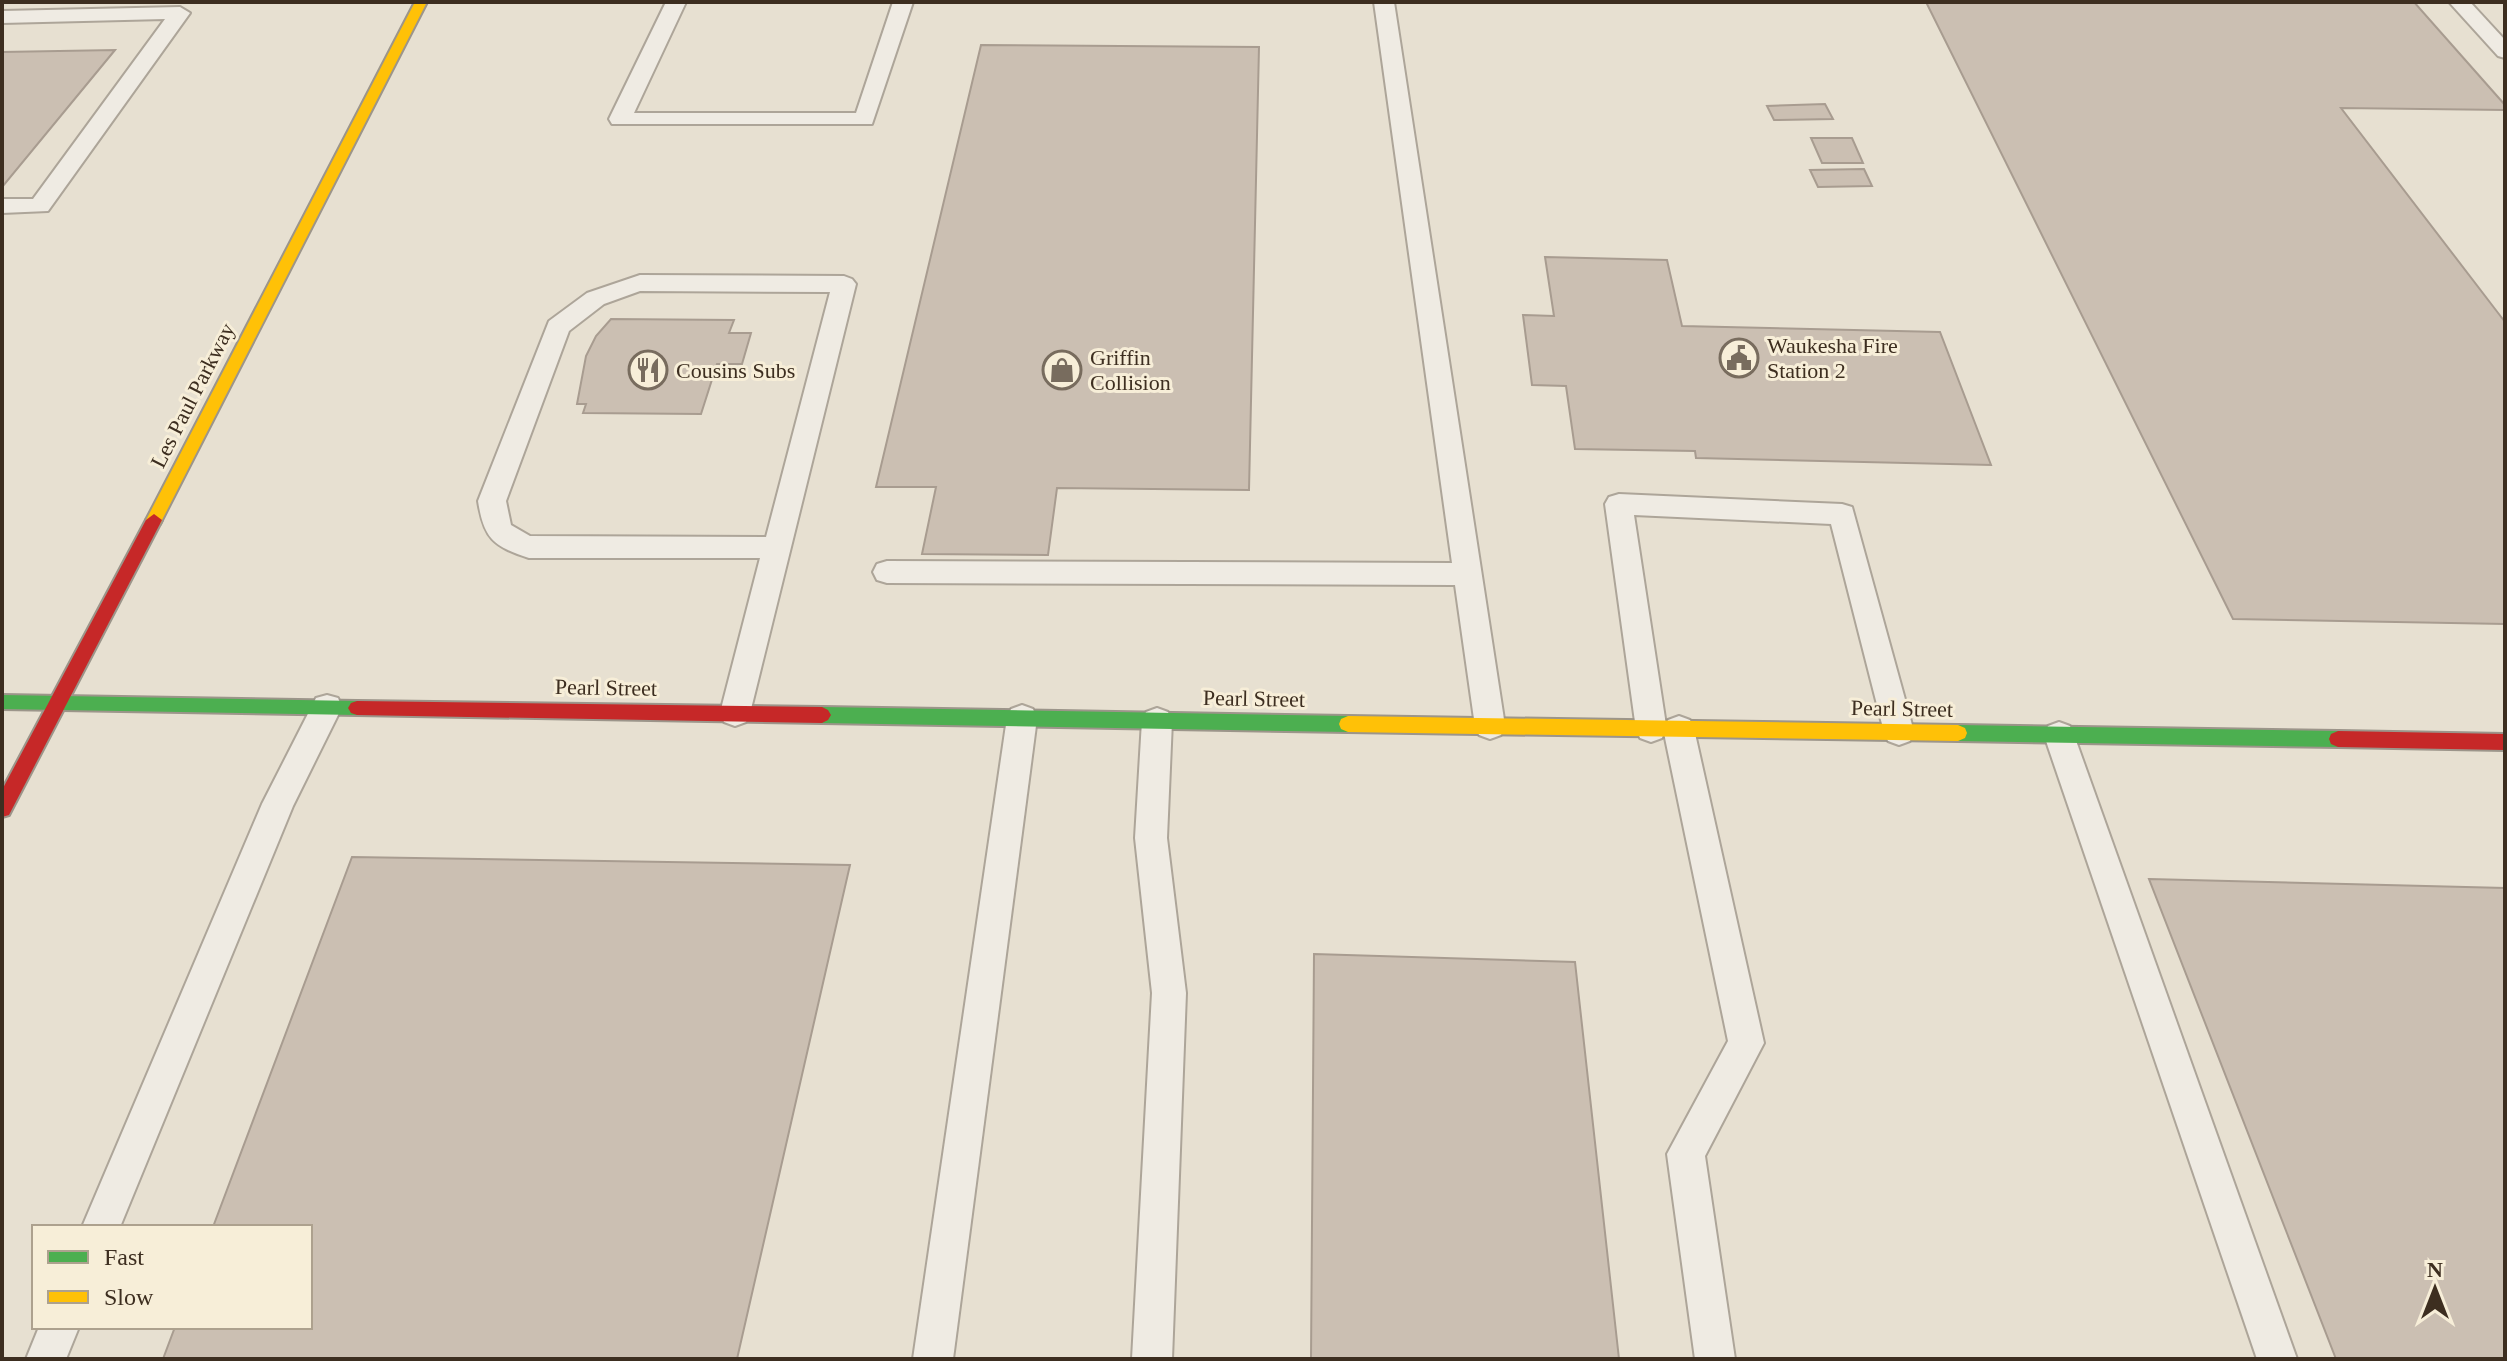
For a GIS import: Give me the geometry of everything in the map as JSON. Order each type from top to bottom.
[{"type":"street","name":"Les Paul Parkway","points":[[2,809],[60,703],[421,2]]},
{"type":"street","name":"Pearl Street","points":[[2,702],[2505,742]]},
{"type":"lane","points":[[676,2],[620,119],[864,119],[903,2]]},
{"type":"lane","points":[[1384,2],[1490,726]]},
{"type":"lane","points":[[2459,2],[2505,52]]},
{"type":"lane","points":[[2,17],[180,13],[40,206],[2,206]]},
{"type":"lane","points":[[735,713],[844,284],[640,283],[608,290],[578,307],[558,327],[492,501],[497,530],[508,541],[529,547],[775,548]]},
{"type":"lane","points":[[1715,1359],[1686,1154],[1746,1043],[1665,729],[1619,504],[1842,514],[1899,732]]},
{"type":"lane","points":[[887,572],[1467,574]]},
{"type":"lane","points":[[102,1225],[278,804],[327,707]]},
{"type":"lane","points":[[933,1359],[1022,718]]},
{"type":"lane","points":[[1152,1359],[1169,993],[1151,838],[1157,721]]},
{"type":"lane","points":[[2059,735],[2277,1359]]},
{"type":"lane","points":[[46,1359],[58,1329]]},
{"type":"building","points":[[1926,2],[2414,2],[2505,105],[2505,110],[2341,108],[2505,322],[2505,624],[2233,619]]},
{"type":"building","points":[[981,45],[1259,47],[1249,490],[1057,488],[1048,555],[922,554],[936,487],[876,487]]},
{"type":"building","points":[[115,50],[3,186],[2,186],[2,52]]},
{"type":"building","points":[[1825,104],[1833,119],[1774,120],[1767,106]]},
{"type":"building","points":[[1811,138],[1852,138],[1863,163],[1822,163]]},
{"type":"building","points":[[1864,169],[1872,186],[1818,187],[1810,170]]},
{"type":"building","name":"Waukesha Fire Station 2","points":[[1545,257],[1667,260],[1682,326],[1940,332],[1991,465],[1696,458],[1695,451],[1575,449],[1566,386],[1532,385],[1523,315],[1554,316]]},
{"type":"building","name":"Cousins Subs","points":[[611,319],[734,320],[729,333],[751,333],[742,364],[717,364],[701,414],[583,413],[586,404],[577,404],[586,356],[596,336]]},
{"type":"building","points":[[352,857],[850,865],[737,1359],[163,1359],[174,1329],[312,1329],[312,1225],[214,1225]]},
{"type":"building","points":[[2149,879],[2505,888],[2505,1359],[2336,1359]]},
{"type":"building","points":[[1314,954],[1575,962],[1619,1359],[1311,1359]]},
{"type":"traffic: fast","points":[[2,702],[357,708]]},
{"type":"traffic: fast","points":[[822,715],[1348,724]]},
{"type":"traffic: fast","points":[[1958,733],[2338,739]]},
{"type":"traffic: slow","points":[[154,520],[421,2]]},
{"type":"traffic: slow","points":[[1348,724],[1958,733]]},
{"type":"traffic: jam","points":[[2,809],[154,520]]},
{"type":"traffic: jam","points":[[357,708],[822,715]]},
{"type":"traffic: jam","points":[[2338,739],[2505,742]]},
{"type":"place","name":"Waukesha Fire Station 2","points":[[1739,358]]},
{"type":"place","name":"Cousins Subs","points":[[648,370]]},
{"type":"place","name":"Griffin Collision","points":[[1062,370]]}]
